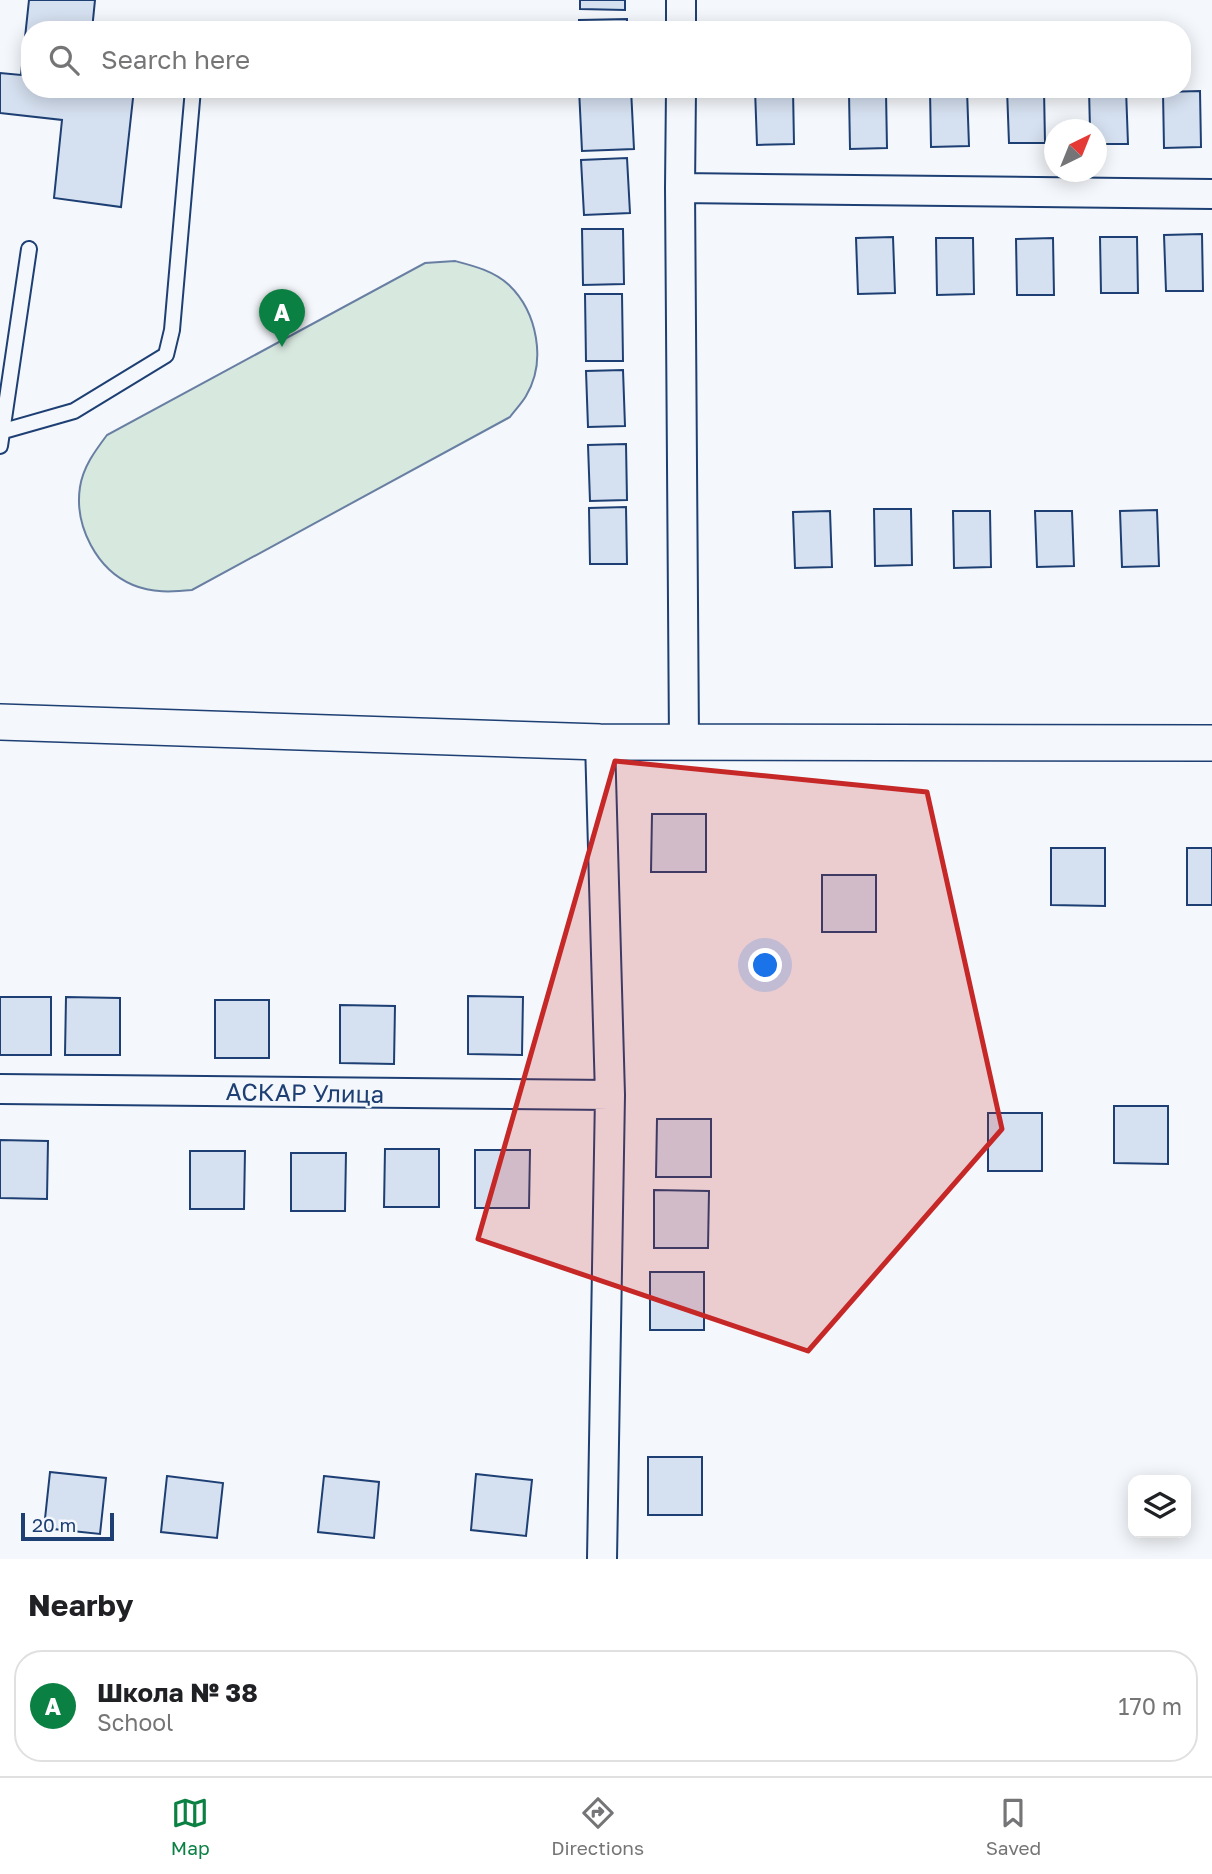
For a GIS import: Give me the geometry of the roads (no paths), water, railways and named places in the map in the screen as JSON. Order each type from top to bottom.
[{"type":"street","points":[[681,0],[681,21]]},
{"type":"street","points":[[681,98],[684,742]]},
{"type":"street","points":[[680,188],[1212,194]]},
{"type":"street","points":[[0,722],[600,742],[1212,743]]},
{"type":"street","points":[[600,742],[610,1095],[602,1559]]},
{"type":"street","name":"АСКАР Улица","points":[[0,1089],[610,1095]]},
{"type":"lane","points":[[29,249],[1,437],[74,411],[166,355],[172,330],[191,98]]},
{"type":"place","name":"Школа № 38","points":[[282,347]]}]
